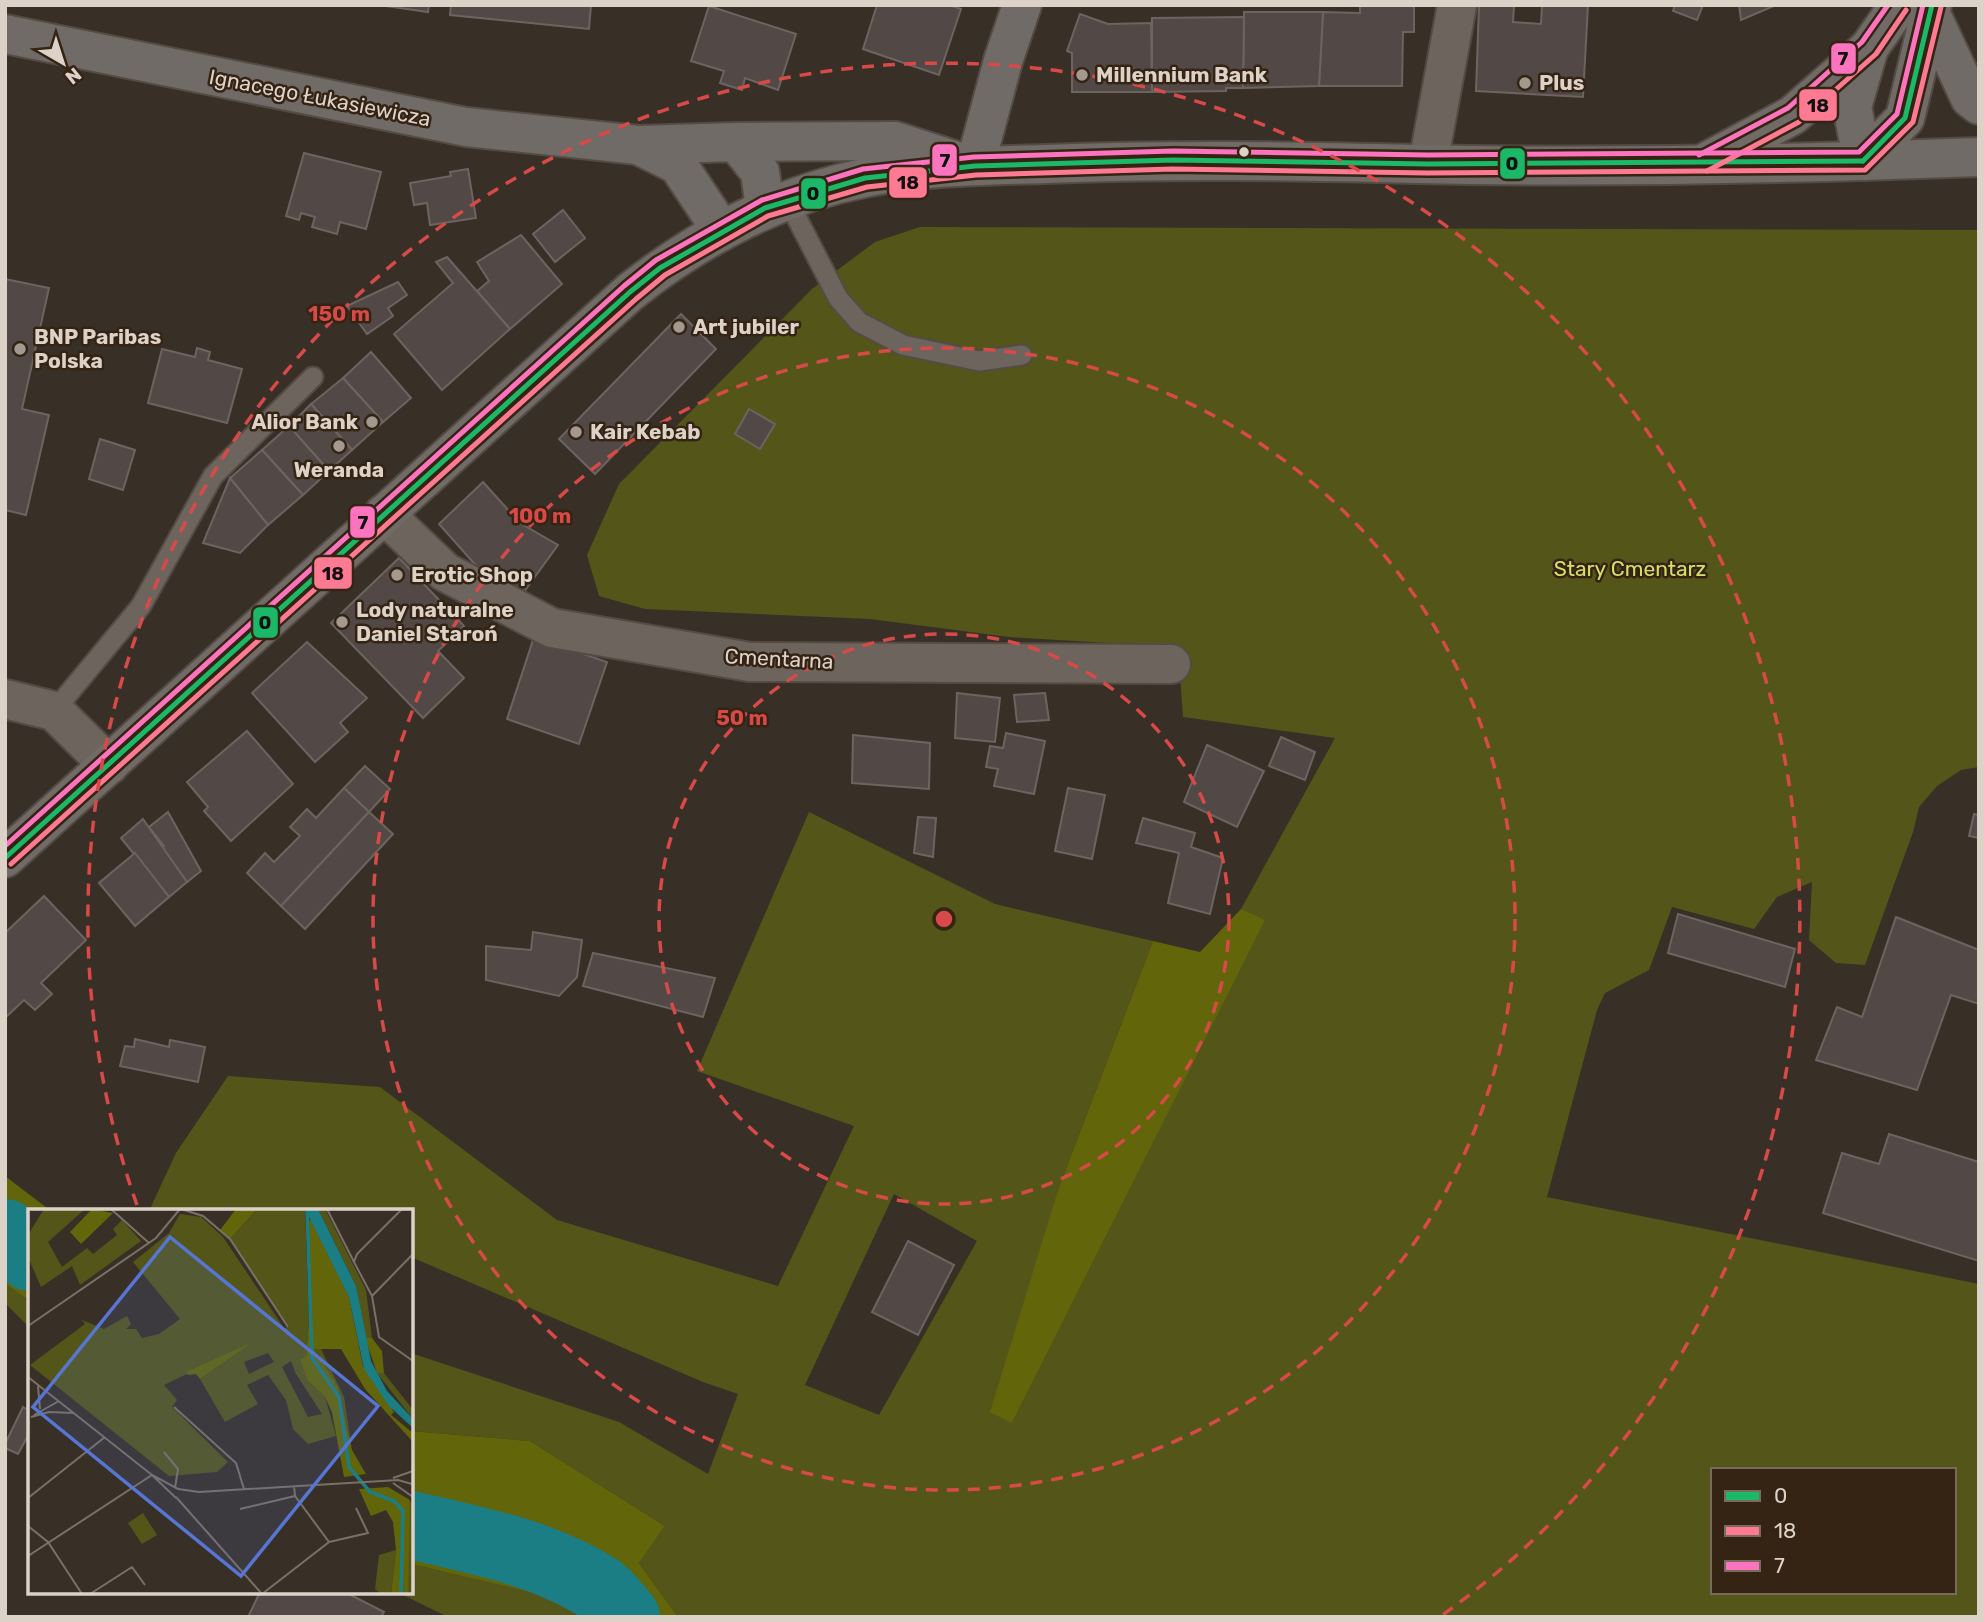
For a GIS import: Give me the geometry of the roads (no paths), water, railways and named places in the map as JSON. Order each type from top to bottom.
[{"type":"main road","points":[[975,166],[1003,61],[1022,5]]},
{"type":"main road","points":[[1705,163],[1793,115],[1869,48],[1920,8]]},
{"type":"main road","points":[[1920,8],[1970,98],[1979,105]]},
{"type":"main road","points":[[1863,161],[1905,118],[1920,8]]},
{"type":"main road","name":"Ignacego Łukasiewicza","points":[[5,34],[466,127],[638,145],[895,141],[975,166]]},
{"type":"main road","points":[[1863,161],[1852,107],[1869,48]]},
{"type":"main road","points":[[736,142],[760,172],[777,205]]},
{"type":"main road","name":"Ignacego Łukasiewicza","points":[[638,145],[678,165],[722,231]]},
{"type":"main road","points":[[5,858],[630,292],[660,268],[722,231],[777,205],[864,178],[975,166],[1173,160],[1428,164],[1705,163],[1979,157]]},
{"type":"street","points":[[1428,164],[1457,5]]},
{"type":"street","name":"Cmentarna","points":[[384,514],[444,572],[552,628],[750,662],[1171,664]]},
{"type":"street","points":[[5,699],[54,711],[109,765]]},
{"type":"lane","points":[[777,205],[838,298],[859,322],[903,345],[979,361],[1022,355]]},
{"type":"lane","points":[[54,711],[141,606],[213,476],[313,377]]},
{"type":"waterway","points":[[5,1233],[28,1255]]},
{"type":"waterway","points":[[413,1525],[509,1549],[556,1566],[600,1589],[626,1617]]},
{"type":"place","name":"Millennium Bank","points":[[1082,75]]},
{"type":"place","name":"Plus","points":[[1525,83]]},
{"type":"place","name":"Art jubiler","points":[[679,327]]},
{"type":"place","name":"BNP Paribas Polska","points":[[20,349]]},
{"type":"place","name":"Alior Bank","points":[[372,422]]},
{"type":"place","name":"Kair Kebab","points":[[576,432]]},
{"type":"place","name":"Weranda","points":[[339,446]]},
{"type":"place","name":"Erotic Shop","points":[[397,575]]},
{"type":"place","name":"Lody naturalne Daniel Staroń","points":[[342,622]]},
{"type":"park label","name":"Stary Cmentarz","points":[[1630,569]]}]
